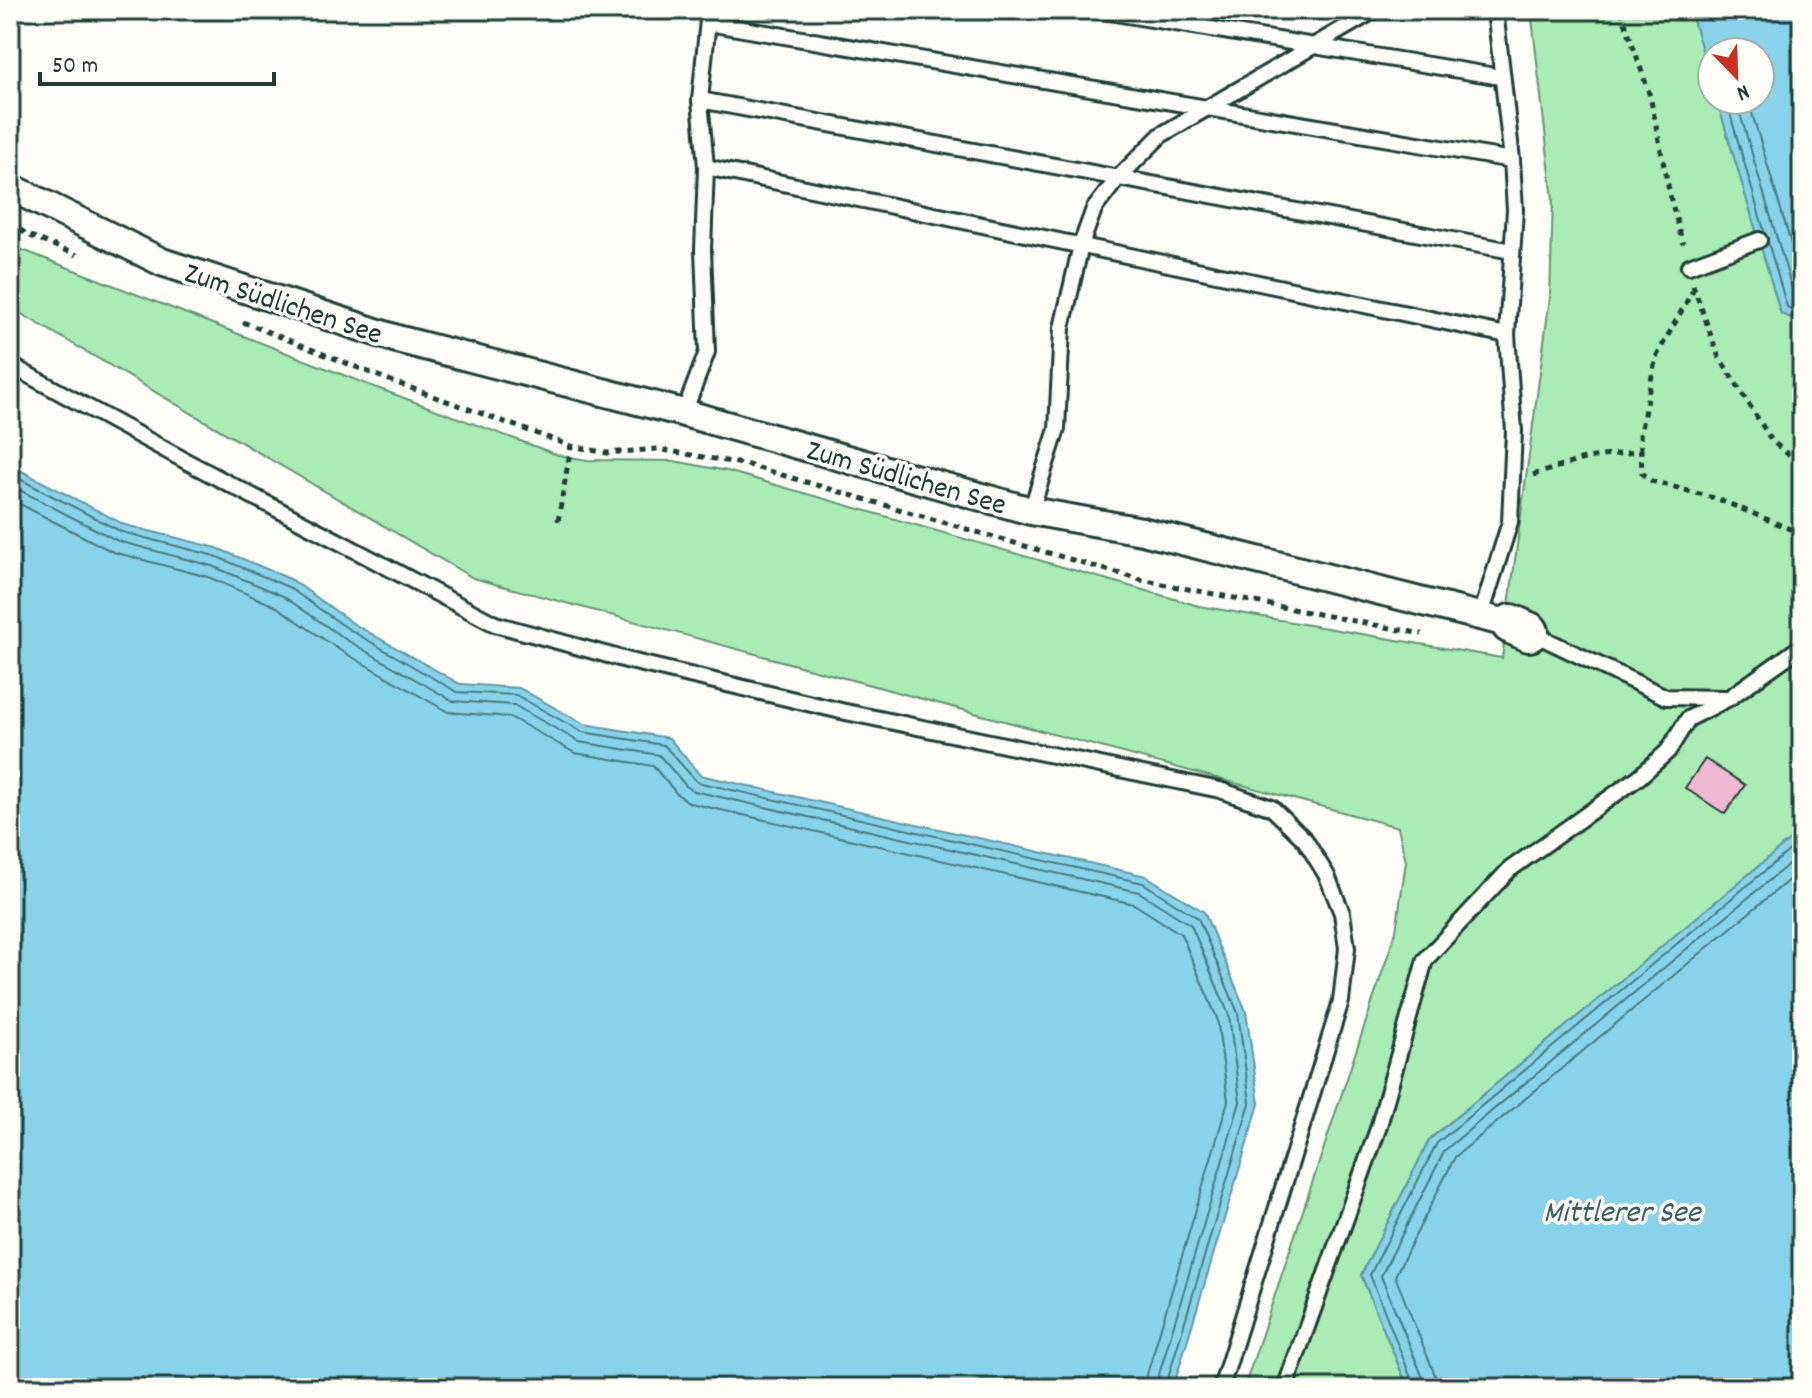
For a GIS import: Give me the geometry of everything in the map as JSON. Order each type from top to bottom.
[{"type":"street","name":"Zum Südlichen See","points":[[10,187],[162,262],[397,339],[684,413],[1031,511],[1142,531],[1507,624]]},
{"type":"lane","points":[[1097,10],[1501,77]]},
{"type":"lane","points":[[1031,511],[1057,429],[1062,328],[1081,245],[1094,209],[1118,178],[1161,135],[1375,10]]},
{"type":"lane","points":[[1495,10],[1515,210],[1507,335],[1514,431],[1507,624]]},
{"type":"lane","points":[[684,413],[707,352],[703,250],[706,167],[700,100],[708,16],[1208,109],[1512,160]]},
{"type":"lane","points":[[700,100],[1512,251]]},
{"type":"lane","points":[[706,167],[1507,335]]},
{"type":"lane","points":[[1689,266],[1759,240]]},
{"type":"lane","points":[[10,365],[495,624],[630,661],[841,711],[1220,790],[1272,808],[1305,840],[1327,876],[1342,913],[1347,948],[1341,1001],[1221,1388]]},
{"type":"lane","name":"Zum Südlichen See","points":[[1507,624],[1666,697],[1729,698]]},
{"type":"lane","points":[[1285,1388],[1378,1129],[1425,960],[1509,870],[1639,777],[1668,751],[1688,719],[1729,698],[1802,646]]},
{"type":"path","points":[[10,223],[28,235],[85,258]]},
{"type":"path","points":[[1694,289],[1656,357],[1640,433],[1642,473],[1652,481],[1718,499],[1802,534]]},
{"type":"path","points":[[243,322],[386,379],[571,446],[607,453],[658,449],[748,465],[1141,580],[1437,637]]},
{"type":"path","points":[[558,521],[571,446]]},
{"type":"path","points":[[1513,482],[1587,458],[1641,451]]},
{"type":"green space","points":[[1531,10],[1690,10],[1698,36],[1696,116],[1722,116],[1781,314],[1802,322],[1802,830],[1430,1139],[1361,1275],[1408,1388],[1244,1388],[1396,931],[1406,861],[1398,827],[473,578],[10,307],[10,245],[558,455],[587,460],[674,461],[727,471],[1199,606],[1502,658],[1550,297],[1553,200]]},
{"type":"water","points":[[1690,10],[1802,10],[1802,322],[1781,314],[1722,116],[1776,116],[1776,36],[1698,36]]},
{"type":"water","points":[[10,465],[125,525],[217,548],[292,580],[354,624],[460,684],[519,688],[584,724],[669,738],[700,775],[1146,876],[1204,912],[1246,1011],[1259,1104],[1173,1388],[10,1388]]},
{"type":"water","name":"Mittlerer See","points":[[1802,830],[1802,1388],[1408,1388],[1361,1275],[1430,1139]]},
{"type":"building","points":[[1705,759],[1745,785],[1725,814],[1685,788]]}]
